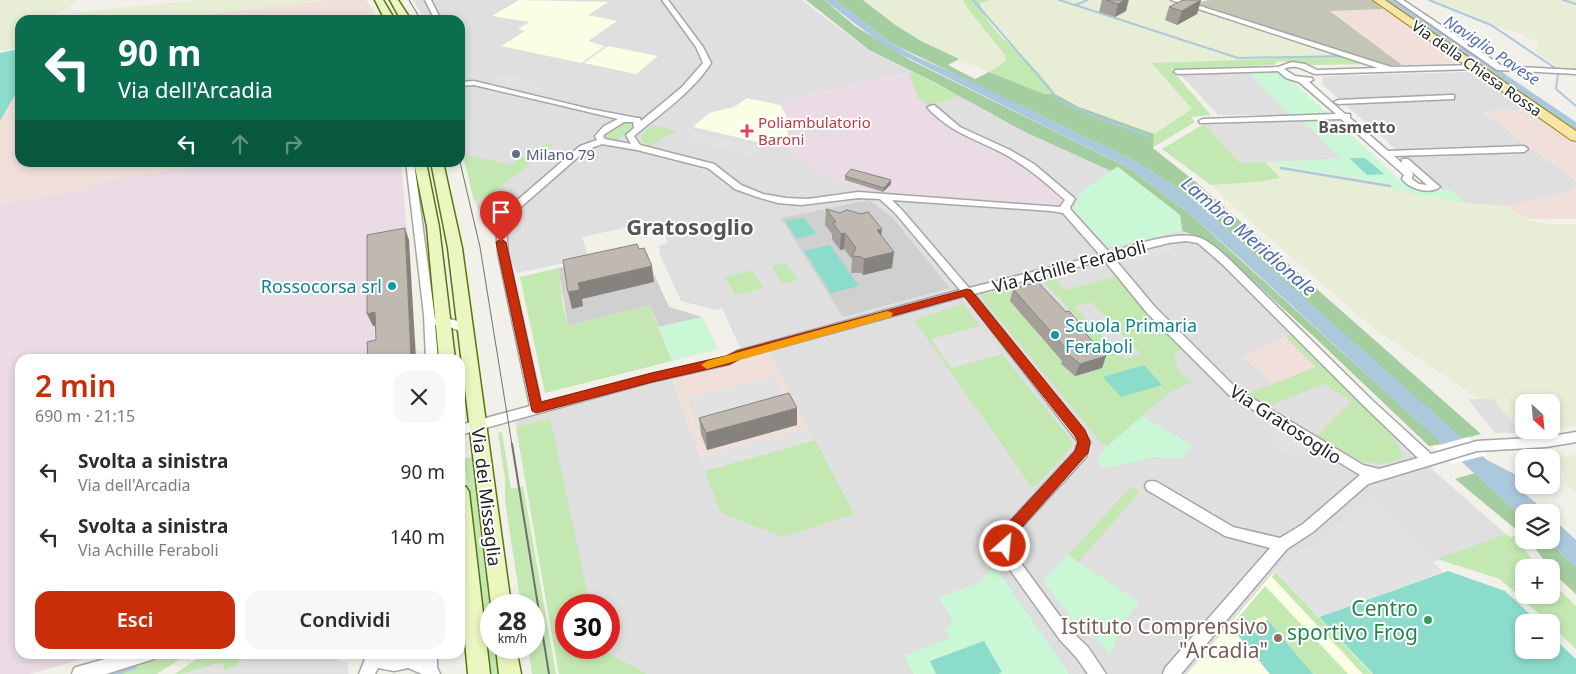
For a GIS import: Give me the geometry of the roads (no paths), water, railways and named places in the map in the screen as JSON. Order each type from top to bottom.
[{"type":"main road","points":[[380,0],[388,15]]},
{"type":"main road","points":[[394,0],[403,15]]},
{"type":"main road","name":"Via della Chiesa Rossa","points":[[1378,0],[1576,136]]},
{"type":"main road","points":[[421,167],[433,227],[436,322],[446,354]]},
{"type":"main road","name":"Via dei Missaglia","points":[[437,167],[455,248],[465,329],[469,427],[499,594]]},
{"type":"main road","name":"Via dei Missaglia","points":[[465,545],[479,674]]},
{"type":"main road","points":[[508,659],[510,674]]},
{"type":"street","points":[[428,0],[436,15]]},
{"type":"street","points":[[536,408],[503,253],[501,226],[510,211],[583,148],[630,134],[701,73],[707,63],[699,47],[665,0]]},
{"type":"street","points":[[1174,0],[1389,69]]},
{"type":"street","points":[[1399,0],[1502,69],[1576,72]]},
{"type":"street","points":[[1178,72],[1280,69],[1284,65],[1296,64],[1313,75],[1353,116],[1435,187],[1421,187],[1411,184],[1407,180],[1409,174],[1387,154],[1302,80],[1288,76],[1280,69]]},
{"type":"street","points":[[1302,80],[1313,75],[1389,69],[1474,67]]},
{"type":"street","points":[[465,84],[481,85],[590,111],[637,120],[638,128]]},
{"type":"street","points":[[1338,102],[1451,97]]},
{"type":"street","points":[[656,112],[628,118],[605,129],[599,136],[608,142],[637,147],[711,166],[720,171],[732,184],[741,189],[792,202],[805,202],[841,196],[1050,208],[1066,211],[1065,207],[1070,198],[1038,172],[1007,152],[957,129],[931,107]]},
{"type":"street","points":[[590,111],[599,119],[605,129]]},
{"type":"street","points":[[1203,121],[1353,116]]},
{"type":"street","points":[[630,134],[637,147]]},
{"type":"street","points":[[1387,154],[1524,149]]},
{"type":"street","points":[[411,167],[436,322],[433,354]]},
{"type":"street","points":[[884,198],[899,212],[967,292],[1080,433],[1084,442],[1081,453],[1006,535],[1004,540],[1013,563],[1065,635],[1082,652],[1098,674]]},
{"type":"street","name":"Via Gratosoglio","points":[[1066,211],[1106,255],[1151,310],[1233,392],[1344,461],[1367,472],[1379,474]]},
{"type":"street","name":"Via Achille Feraboli","points":[[469,427],[536,408],[552,410],[652,378],[730,360],[737,355],[1106,255],[1176,239],[1191,238],[1206,244],[1226,262],[1369,404],[1428,459]]},
{"type":"street","points":[[436,322],[453,323],[465,329]]},
{"type":"street","points":[[1171,674],[1282,544],[1300,534],[1363,480],[1428,459],[1477,446],[1546,442],[1576,436]]},
{"type":"street","points":[[1152,486],[1230,532],[1282,544]]},
{"type":"street","points":[[80,674],[131,659]]},
{"type":"street","points":[[367,674],[371,659]]},
{"type":"street","points":[[377,659],[383,663],[430,666]]},
{"type":"waterway","points":[[973,0],[1059,100],[1096,117]]},
{"type":"waterway","points":[[1059,0],[1075,5]]},
{"type":"waterway","points":[[1075,5],[1088,0]]},
{"type":"waterway","name":"Naviglio Pavese","points":[[1429,0],[1491,25],[1555,68]]},
{"type":"waterway","points":[[1563,0],[1576,4]]},
{"type":"waterway","points":[[1075,5],[1238,58],[1344,56]]},
{"type":"waterway","points":[[1333,49],[1378,63]]},
{"type":"waterway","points":[[1558,73],[1556,89],[1576,106]]},
{"type":"waterway","points":[[1093,116],[1149,136]]},
{"type":"waterway","points":[[1281,168],[1390,186]]},
{"type":"waterway","points":[[114,674],[135,667]]},
{"type":"tram line","points":[[409,0],[418,15]]},
{"type":"tram line","points":[[461,167],[480,247],[512,445]]},
{"type":"tram line","points":[[512,444],[549,674]]},
{"type":"place","name":"Poliambulatorio Baroni","points":[[747,131]]},
{"type":"place","name":"Milano 79","points":[[516,154]]},
{"type":"place","name":"Rossocorsa srl","points":[[392,286]]},
{"type":"place","name":"Scuola Primaria Feraboli","points":[[1055,335]]},
{"type":"place","name":"Centro sportivo Frog","points":[[1428,620]]},
{"type":"place","name":"Istituto Comprensivo \"Arcadia\"","points":[[1278,638]]},
{"type":"district","name":"Basmetto","points":[[1357,127]]},
{"type":"district","name":"Gratosoglio","points":[[690,226]]},
{"type":"water label","name":"Lambro Meridionale","points":[[1249,236]]}]
